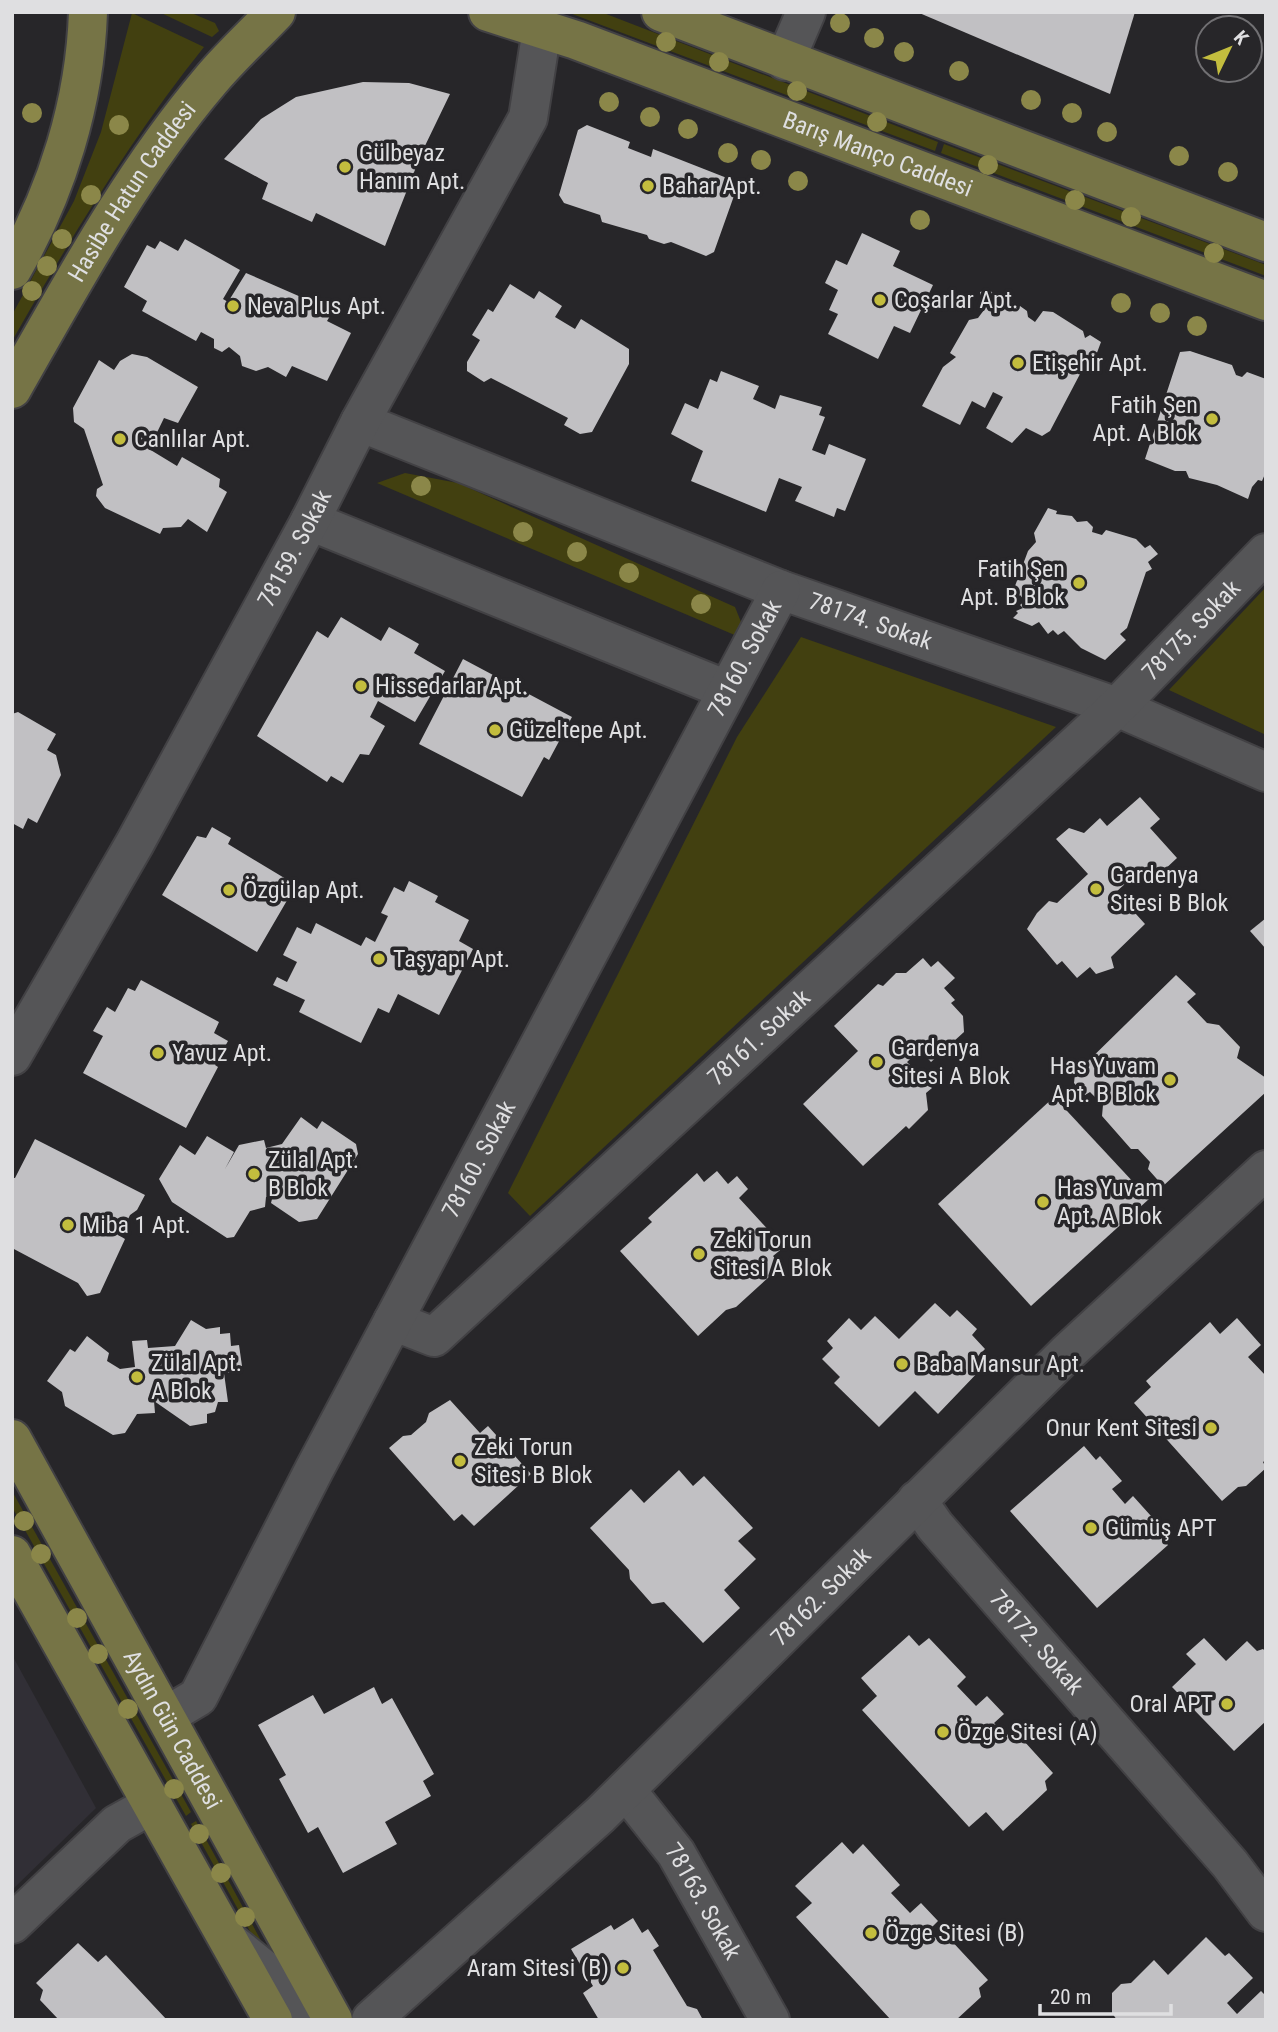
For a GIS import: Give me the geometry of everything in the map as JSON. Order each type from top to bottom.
[{"type":"main road","points":[[12,270],[33,234],[76,114],[87,46],[88,12]]},
{"type":"main road","name":"Hasibe Hatun Caddesi","points":[[12,389],[89,255],[153,156],[210,81],[276,12]]},
{"type":"main road","name":"Barış Manço Caddesi","points":[[488,12],[542,29],[1266,301]]},
{"type":"main road","points":[[661,12],[1266,242]]},
{"type":"main road","name":"Aydın Gün Caddesi","points":[[12,1439],[333,2020]]},
{"type":"main road","points":[[12,1555],[273,2020]]},
{"type":"street","points":[[785,61],[806,12]]},
{"type":"street","name":"78159. Sokak","points":[[12,1056],[135,843],[310,521],[360,422],[528,118],[542,29]]},
{"type":"street","name":"78174. Sokak","points":[[360,422],[780,590],[1117,707],[1266,772]]},
{"type":"street","points":[[310,521],[727,690]]},
{"type":"street","name":"78175. Sokak","points":[[1117,707],[1266,553]]},
{"type":"street","name":"78160. Sokak","points":[[166,1716],[198,1697],[393,1321],[780,590]]},
{"type":"street","name":"78161. Sokak","points":[[393,1321],[434,1337],[1117,707]]},
{"type":"street","name":"78162. Sokak","points":[[371,2020],[626,1790],[1067,1353],[1266,1170]]},
{"type":"street","name":"78172. Sokak","points":[[917,1500],[935,1526],[1262,1899]]},
{"type":"street","name":"78163. Sokak","points":[[626,1790],[676,1853],[771,2020]]},
{"type":"street","points":[[12,1924],[117,1824],[153,1804]]},
{"type":"street","points":[[230,1942],[282,1984],[302,2020]]},
{"type":"shaded area","points":[[159,12],[189,12],[215,23],[219,31],[212,37]]},
{"type":"shaded area","points":[[567,12],[601,12],[938,142],[935,151]]},
{"type":"shaded area","points":[[132,13],[204,47],[151,117],[102,190],[12,341],[12,315],[74,201],[101,132]]},
{"type":"shaded area","points":[[944,144],[1266,265],[1266,276],[941,153]]},
{"type":"shaded area","points":[[405,473],[458,483],[735,607],[743,627],[737,636],[377,483]]},
{"type":"shaded area","points":[[1266,587],[1266,735],[1169,690]]},
{"type":"shaded area","points":[[801,637],[1056,727],[530,1216],[508,1193],[737,737]]},
{"type":"shaded area","points":[[12,1491],[191,1812],[186,1816],[12,1507]]},
{"type":"shaded area","points":[[12,1655],[96,1808],[12,1890]]},
{"type":"shaded area","points":[[196,1821],[277,1970],[273,1973],[191,1824]]},
{"type":"building","points":[[917,12],[1135,12],[1110,94]]},
{"type":"building","name":"Gülbeyaz Hanım Apt.","points":[[363,82],[409,83],[450,94],[422,152],[385,246],[316,213],[312,222],[262,199],[268,183],[224,159],[261,119],[296,97]]},
{"type":"building","name":"Bahar Apt.","points":[[587,125],[630,142],[628,148],[651,157],[653,149],[732,180],[735,193],[714,252],[706,256],[671,242],[664,244],[649,239],[647,235],[602,222],[600,215],[564,203],[559,195],[578,130]]},
{"type":"building","name":"Coşarlar Apt.","points":[[862,233],[900,251],[893,266],[933,285],[910,333],[894,326],[878,359],[828,334],[838,314],[829,310],[838,290],[825,283],[836,260],[847,265]]},
{"type":"building","name":"Neva Plus Apt.","points":[[185,239],[240,270],[223,299],[228,302],[246,273],[333,311],[327,321],[351,333],[327,381],[292,366],[286,377],[268,367],[256,371],[242,366],[240,356],[229,347],[222,352],[214,348],[214,339],[201,332],[196,341],[142,311],[147,301],[124,287],[147,245],[155,249],[160,241],[178,251]]},
{"type":"building","points":[[510,284],[534,299],[539,291],[562,306],[555,317],[575,329],[581,319],[629,349],[629,364],[592,432],[580,434],[564,425],[568,418],[491,378],[484,382],[467,371],[467,362],[480,340],[472,335],[488,309],[493,312]]},
{"type":"building","name":"Etişehir Apt.","points":[[988,290],[1013,303],[1015,309],[1020,306],[1035,322],[1043,311],[1053,312],[1083,331],[1085,338],[1090,335],[1101,342],[1095,358],[1090,355],[1050,431],[1042,436],[1026,428],[1012,443],[986,428],[1003,397],[993,392],[985,408],[972,401],[960,425],[922,406],[943,367],[956,357],[950,353],[969,320],[978,318],[984,310],[980,292]]},
{"type":"building","name":"Fatih Şen Apt. A Blok","points":[[1190,351],[1232,365],[1236,375],[1242,377],[1247,372],[1266,379],[1265,474],[1262,481],[1258,480],[1252,487],[1248,499],[1217,485],[1189,478],[1186,471],[1175,471],[1145,459],[1180,352]]},
{"type":"building","name":"Canlılar Apt.","points":[[132,354],[147,357],[198,387],[178,423],[164,418],[149,449],[177,466],[182,457],[220,479],[219,487],[227,492],[207,532],[188,519],[181,527],[163,528],[160,534],[105,508],[96,496],[97,489],[103,485],[84,429],[74,422],[73,408],[99,360],[114,370],[120,361]]},
{"type":"building","points":[[721,371],[759,386],[753,399],[775,409],[780,395],[822,407],[819,415],[825,417],[812,450],[825,455],[829,444],[866,459],[845,511],[837,508],[834,517],[795,501],[802,487],[779,478],[766,512],[691,481],[703,451],[671,434],[685,403],[698,409],[710,379],[717,382]]},
{"type":"building","name":"Fatih Şen Apt. B Blok","points":[[1048,508],[1057,511],[1056,514],[1072,516],[1077,522],[1087,521],[1093,527],[1092,532],[1102,535],[1106,530],[1136,539],[1145,548],[1150,545],[1158,554],[1148,562],[1152,569],[1146,572],[1127,628],[1120,634],[1126,640],[1105,660],[1081,648],[1064,631],[1058,635],[1053,630],[1048,634],[1039,622],[1032,626],[1013,618],[1018,613],[1016,611],[1023,608],[1020,605],[1025,601],[1020,595],[1017,597],[1012,594],[1028,551],[1036,542],[1034,533]]},
{"type":"building","name":"Hissedarlar Apt.","points":[[341,617],[381,641],[389,627],[419,644],[414,653],[445,671],[415,722],[378,701],[370,717],[385,726],[369,755],[360,754],[343,783],[331,776],[327,782],[257,736],[317,631],[328,638]]},
{"type":"building","name":"Güzeltepe Apt.","points":[[463,659],[572,717],[549,760],[544,757],[522,797],[419,744]]},
{"type":"building","points":[[18,712],[56,734],[47,750],[56,755],[61,775],[37,823],[28,818],[23,829],[12,823],[12,714]]},
{"type":"building","name":"Gardenya Sitesi B Blok","points":[[1140,797],[1160,819],[1150,828],[1177,858],[1147,886],[1136,874],[1116,892],[1145,924],[1111,957],[1114,968],[1096,974],[1090,967],[1077,978],[1062,961],[1057,965],[1027,929],[1049,901],[1057,903],[1088,874],[1056,839],[1069,828],[1084,833],[1100,818],[1107,826]]},
{"type":"building","name":"Özgülap Apt.","points":[[212,827],[231,838],[228,844],[296,885],[257,952],[162,895],[197,836],[206,838]]},
{"type":"building","name":"Taşyapı Apt.","points":[[409,881],[438,896],[435,902],[469,920],[459,941],[473,949],[439,1015],[398,994],[389,1013],[378,1008],[361,1043],[299,1012],[305,1000],[273,985],[277,977],[287,982],[297,962],[283,955],[297,927],[311,934],[316,923],[361,946],[366,937],[375,942],[388,916],[381,913],[394,887],[404,892]]},
{"type":"building","points":[[1266,918],[1266,949],[1250,931]]},
{"type":"building","name":"Gardenya Sitesi A Blok","points":[[923,958],[931,967],[938,961],[955,978],[944,988],[955,1000],[951,1003],[963,1016],[964,1032],[931,1062],[920,1050],[907,1062],[932,1088],[926,1093],[928,1110],[909,1129],[906,1126],[863,1166],[803,1104],[858,1051],[834,1026],[878,984],[883,986],[896,973],[906,973]]},
{"type":"building","name":"Has Yuvam Apt. B Blok","points":[[1176,975],[1196,994],[1187,1002],[1207,1023],[1219,1025],[1240,1047],[1237,1058],[1266,1078],[1266,1092],[1163,1186],[1148,1169],[1150,1162],[1138,1149],[1131,1149],[1102,1116],[1103,1105],[1090,1092],[1085,1095],[1074,1083],[1075,1074]]},
{"type":"building","name":"Yavuz Apt.","points":[[141,980],[219,1022],[214,1033],[228,1041],[215,1065],[218,1067],[186,1128],[83,1073],[103,1036],[93,1031],[107,1007],[115,1012],[128,988],[135,991]]},
{"type":"building","name":"Has Yuvam Apt. A Blok","points":[[1054,1097],[1149,1199],[1031,1306],[938,1204]]},
{"type":"building","name":"Zülal Apt. B Blok","points":[[301,1117],[317,1129],[322,1121],[356,1144],[358,1154],[317,1219],[299,1222],[271,1203],[273,1195],[266,1197],[265,1207],[250,1211],[234,1237],[227,1238],[172,1202],[159,1179],[180,1145],[195,1155],[207,1136],[234,1152],[225,1169],[239,1145],[264,1140],[266,1148],[282,1144]]},
{"type":"building","name":"Miba 1 Apt.","points":[[35,1139],[145,1195],[137,1210],[130,1215],[120,1236],[125,1239],[100,1293],[87,1296],[78,1283],[12,1248],[12,1178],[15,1178]]},
{"type":"building","name":"Zeki Torun Sitesi A Blok","points":[[717,1171],[728,1184],[737,1176],[748,1189],[739,1198],[784,1247],[773,1256],[781,1266],[736,1307],[726,1310],[698,1336],[620,1251],[652,1222],[648,1218],[697,1173],[704,1182]]},
{"type":"building","name":"Baba Mansur Apt.","points":[[935,1303],[950,1317],[957,1310],[977,1329],[972,1335],[985,1349],[974,1360],[982,1368],[938,1414],[915,1391],[879,1427],[834,1383],[840,1377],[822,1359],[833,1348],[827,1341],[849,1318],[861,1330],[875,1316],[899,1339]]},
{"type":"building","name":"Onur Kent Sitesi","points":[[1237,1318],[1261,1345],[1248,1357],[1266,1376],[1266,1460],[1263,1462],[1266,1468],[1246,1486],[1238,1487],[1222,1501],[1134,1403],[1151,1387],[1146,1381],[1210,1322],[1220,1334]]},
{"type":"building","name":"Zülal Apt. A Blok","points":[[191,1320],[206,1329],[220,1327],[220,1334],[230,1333],[231,1346],[239,1345],[242,1366],[233,1367],[233,1372],[224,1373],[228,1402],[218,1402],[215,1412],[207,1414],[207,1423],[190,1426],[154,1401],[155,1413],[137,1414],[125,1433],[113,1435],[65,1406],[62,1392],[47,1381],[70,1349],[75,1352],[87,1336],[109,1353],[107,1361],[120,1369],[135,1367],[132,1341],[147,1340],[148,1348],[175,1346]]},
{"type":"building","name":"Zeki Torun Sitesi B Blok","points":[[450,1400],[480,1433],[488,1426],[531,1474],[474,1526],[462,1514],[454,1521],[389,1448],[403,1436],[411,1435],[426,1422],[429,1413]]},
{"type":"building","name":"Gümüş APT","points":[[1084,1446],[1096,1460],[1100,1456],[1122,1481],[1112,1489],[1125,1504],[1133,1496],[1160,1526],[1155,1529],[1168,1545],[1097,1608],[1010,1511]]},
{"type":"building","points":[[679,1470],[693,1486],[704,1476],[753,1528],[738,1541],[756,1559],[724,1590],[740,1608],[703,1643],[664,1602],[652,1604],[630,1579],[629,1570],[590,1528],[631,1489],[644,1503]]},
{"type":"building","name":"Özge Sitesi (A)","points":[[909,1635],[919,1646],[929,1638],[966,1677],[957,1686],[976,1706],[987,1696],[1004,1714],[994,1723],[1006,1736],[1013,1729],[1053,1773],[1045,1781],[1047,1790],[1003,1831],[986,1812],[969,1827],[862,1710],[877,1696],[861,1678]]},
{"type":"building","name":"Oral APT","points":[[1204,1638],[1226,1661],[1247,1641],[1257,1651],[1263,1649],[1266,1652],[1266,1721],[1234,1751],[1172,1687],[1196,1664],[1186,1654]]},
{"type":"building","points":[[374,1687],[382,1704],[392,1698],[434,1774],[423,1781],[431,1796],[385,1822],[397,1844],[343,1873],[318,1827],[308,1833],[279,1779],[286,1775],[258,1725],[313,1695],[324,1714]]},
{"type":"building","name":"Özge Sitesi (B)","points":[[842,1842],[853,1854],[863,1844],[900,1885],[891,1893],[910,1913],[921,1903],[938,1921],[929,1930],[940,1943],[947,1936],[988,1980],[979,1988],[981,1997],[956,2020],[891,2020],[796,1917],[812,1903],[795,1886]]},
{"type":"building","name":"Aram Sitesi (B)","points":[[633,1918],[642,1933],[648,1929],[659,1946],[653,1950],[687,2006],[697,2009],[703,2020],[599,2020],[583,1993],[593,1986],[571,1949],[611,1925],[614,1930]]},
{"type":"building","points":[[1206,1937],[1225,1956],[1229,1953],[1253,1978],[1227,2003],[1237,2014],[1261,1991],[1266,1996],[1266,2020],[1117,2020],[1112,2013],[1112,1993],[1121,1984],[1131,1983],[1154,1960],[1168,1975]]},
{"type":"building","points":[[78,1943],[98,1962],[106,1955],[167,2020],[59,2020],[40,2000],[43,1990],[36,1983]]},
{"type":"place","name":"Gülbeyaz Hanım Apt.","points":[[345,167]]},
{"type":"place","name":"Bahar Apt.","points":[[648,186]]},
{"type":"place","name":"Coşarlar Apt.","points":[[880,300]]},
{"type":"place","name":"Neva Plus Apt.","points":[[233,306]]},
{"type":"place","name":"Etişehir Apt.","points":[[1018,363]]},
{"type":"place","name":"Fatih Şen Apt. A Blok","points":[[1212,419]]},
{"type":"place","name":"Canlılar Apt.","points":[[120,439]]},
{"type":"place","name":"Fatih Şen Apt. B Blok","points":[[1079,583]]},
{"type":"place","name":"Hissedarlar Apt.","points":[[361,686]]},
{"type":"place","name":"Güzeltepe Apt.","points":[[495,730]]},
{"type":"place","name":"Gardenya Sitesi B Blok","points":[[1096,889]]},
{"type":"place","name":"Özgülap Apt.","points":[[229,890]]},
{"type":"place","name":"Taşyapı Apt.","points":[[379,959]]},
{"type":"place","name":"Yavuz Apt.","points":[[158,1053]]},
{"type":"place","name":"Gardenya Sitesi A Blok","points":[[877,1062]]},
{"type":"place","name":"Has Yuvam Apt. B Blok","points":[[1170,1080]]},
{"type":"place","name":"Zülal Apt. B Blok","points":[[254,1174]]},
{"type":"place","name":"Has Yuvam Apt. A Blok","points":[[1043,1202]]},
{"type":"place","name":"Miba 1 Apt.","points":[[68,1225]]},
{"type":"place","name":"Zeki Torun Sitesi A Blok","points":[[699,1254]]},
{"type":"place","name":"Baba Mansur Apt.","points":[[902,1364]]},
{"type":"place","name":"Zülal Apt. A Blok","points":[[137,1377]]},
{"type":"place","name":"Onur Kent Sitesi","points":[[1211,1428]]},
{"type":"place","name":"Zeki Torun Sitesi B Blok","points":[[460,1461]]},
{"type":"place","name":"Gümüş APT","points":[[1091,1528]]},
{"type":"place","name":"Oral APT","points":[[1227,1704]]},
{"type":"place","name":"Özge Sitesi (A)","points":[[943,1732]]},
{"type":"place","name":"Özge Sitesi (B)","points":[[871,1933]]},
{"type":"place","name":"Aram Sitesi (B)","points":[[623,1968]]}]
